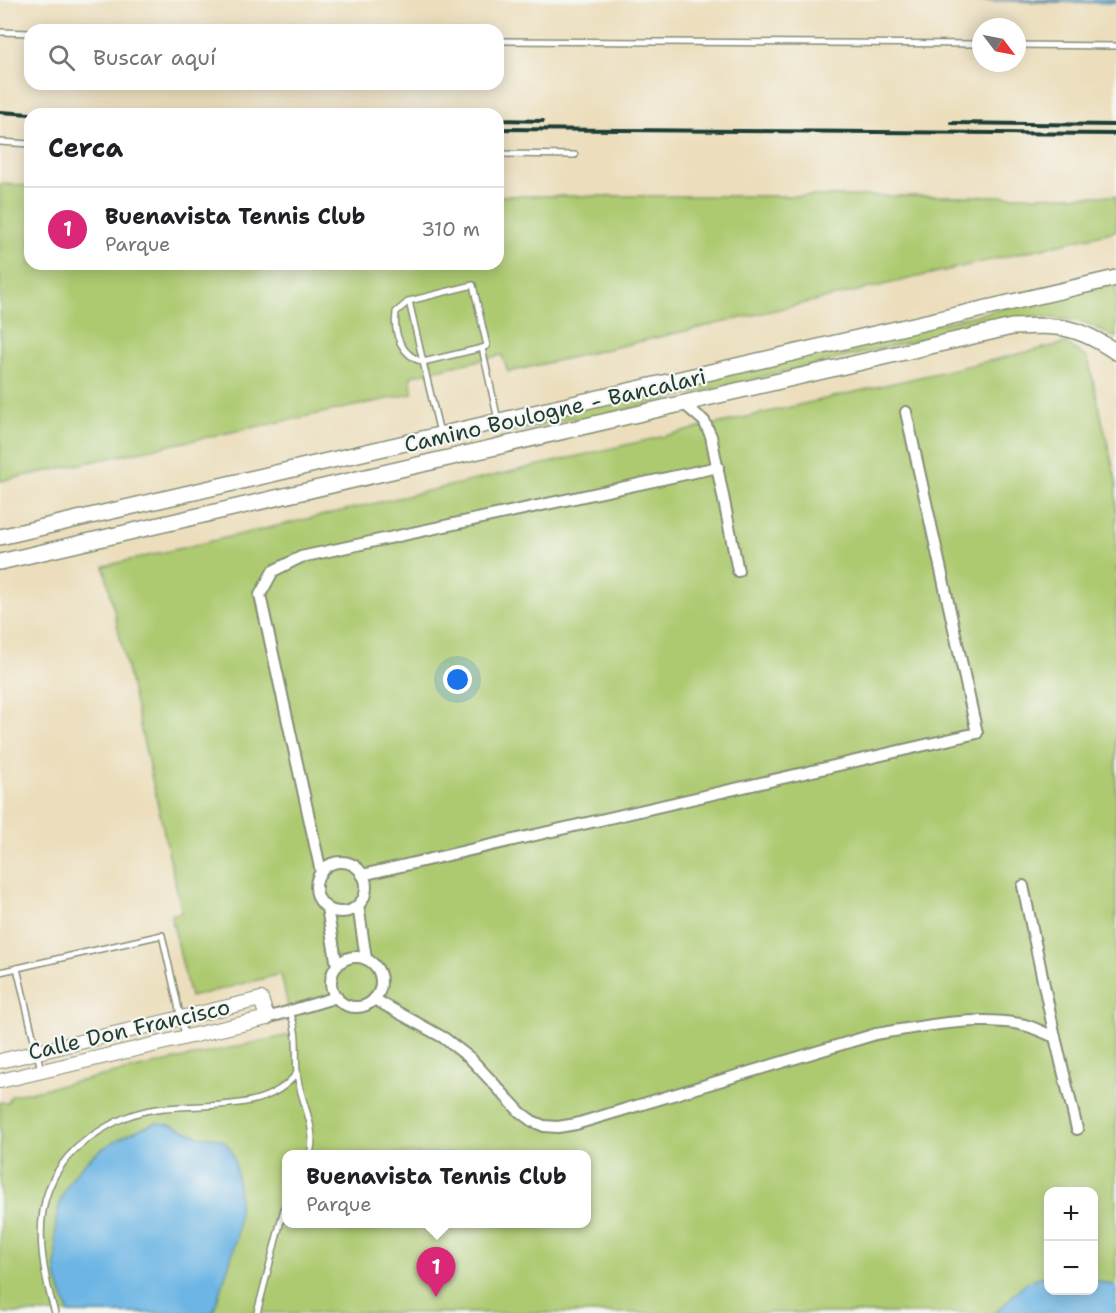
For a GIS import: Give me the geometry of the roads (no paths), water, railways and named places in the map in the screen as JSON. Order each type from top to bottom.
[{"type":"main road","name":"Camino Boulogne - Bancalari","points":[[0,537],[1116,278]]},
{"type":"main road","name":"Camino Boulogne - Bancalari","points":[[0,562],[1012,327],[1048,325],[1072,328],[1090,334],[1116,352]]},
{"type":"street","points":[[682,403],[704,421],[711,436],[738,571]]},
{"type":"street","points":[[362,875],[977,733],[906,412]]},
{"type":"street","points":[[337,966],[350,958],[366,959],[373,963],[381,977],[379,992],[374,999],[359,1006],[343,1003],[337,997],[332,982],[337,966],[327,908],[317,896],[316,887],[321,872],[260,596],[273,571],[301,557],[718,467]]},
{"type":"street","points":[[321,872],[334,863],[343,863],[357,869],[362,875],[365,890],[358,905],[366,959]]},
{"type":"street","points":[[1023,886],[1077,1129]]},
{"type":"street","points":[[327,908],[344,912],[358,905]]},
{"type":"street","points":[[267,1018],[337,997]]},
{"type":"street","name":"Calle Don Francisco","points":[[0,1061],[261,999],[267,1018],[0,1081]]},
{"type":"street","points":[[374,999],[444,1038],[470,1058],[520,1112],[543,1126],[558,1127],[897,1030],[982,1021],[1022,1024],[1055,1037]]},
{"type":"lane","points":[[0,32],[24,33]]},
{"type":"lane","points":[[504,40],[972,44]]},
{"type":"lane","points":[[1026,45],[1116,46]]},
{"type":"lane","points":[[0,142],[24,144]]},
{"type":"lane","points":[[504,154],[575,155]]},
{"type":"lane","points":[[472,285],[487,346],[423,362],[409,355],[395,332],[396,312],[409,301],[472,285]]},
{"type":"lane","points":[[409,301],[440,435]]},
{"type":"lane","points":[[482,348],[498,421]]},
{"type":"lane","points":[[0,972],[162,935],[185,1037]]},
{"type":"lane","points":[[17,968],[42,1071]]},
{"type":"lane","points":[[289,1010],[297,1029],[297,1073],[312,1133],[310,1150]]},
{"type":"lane","points":[[55,1313],[43,1276],[40,1238],[50,1183],[69,1153],[119,1119],[157,1109],[254,1102],[271,1096],[297,1073]]},
{"type":"lane","points":[[256,1313],[282,1216]]},
{"type":"water","points":[[950,0],[1116,0],[1116,3]]},
{"type":"water","points":[[155,1123],[173,1126],[199,1136],[220,1139],[229,1146],[233,1154],[239,1198],[237,1232],[230,1262],[213,1313],[69,1313],[57,1279],[56,1265],[56,1225],[60,1203],[68,1184],[80,1168],[112,1142]]},
{"type":"water","points":[[1044,1276],[1044,1295],[1098,1295],[1098,1281],[1116,1286],[1116,1313],[995,1313],[1024,1284]]},
{"type":"railway","points":[[0,112],[24,114]]},
{"type":"railway","points":[[504,120],[543,121]]},
{"type":"railway","points":[[951,123],[1116,125]]},
{"type":"railway","points":[[504,129],[1116,134]]},
{"type":"place","name":"Buenavista Tennis Club","points":[[436,1297]]}]
